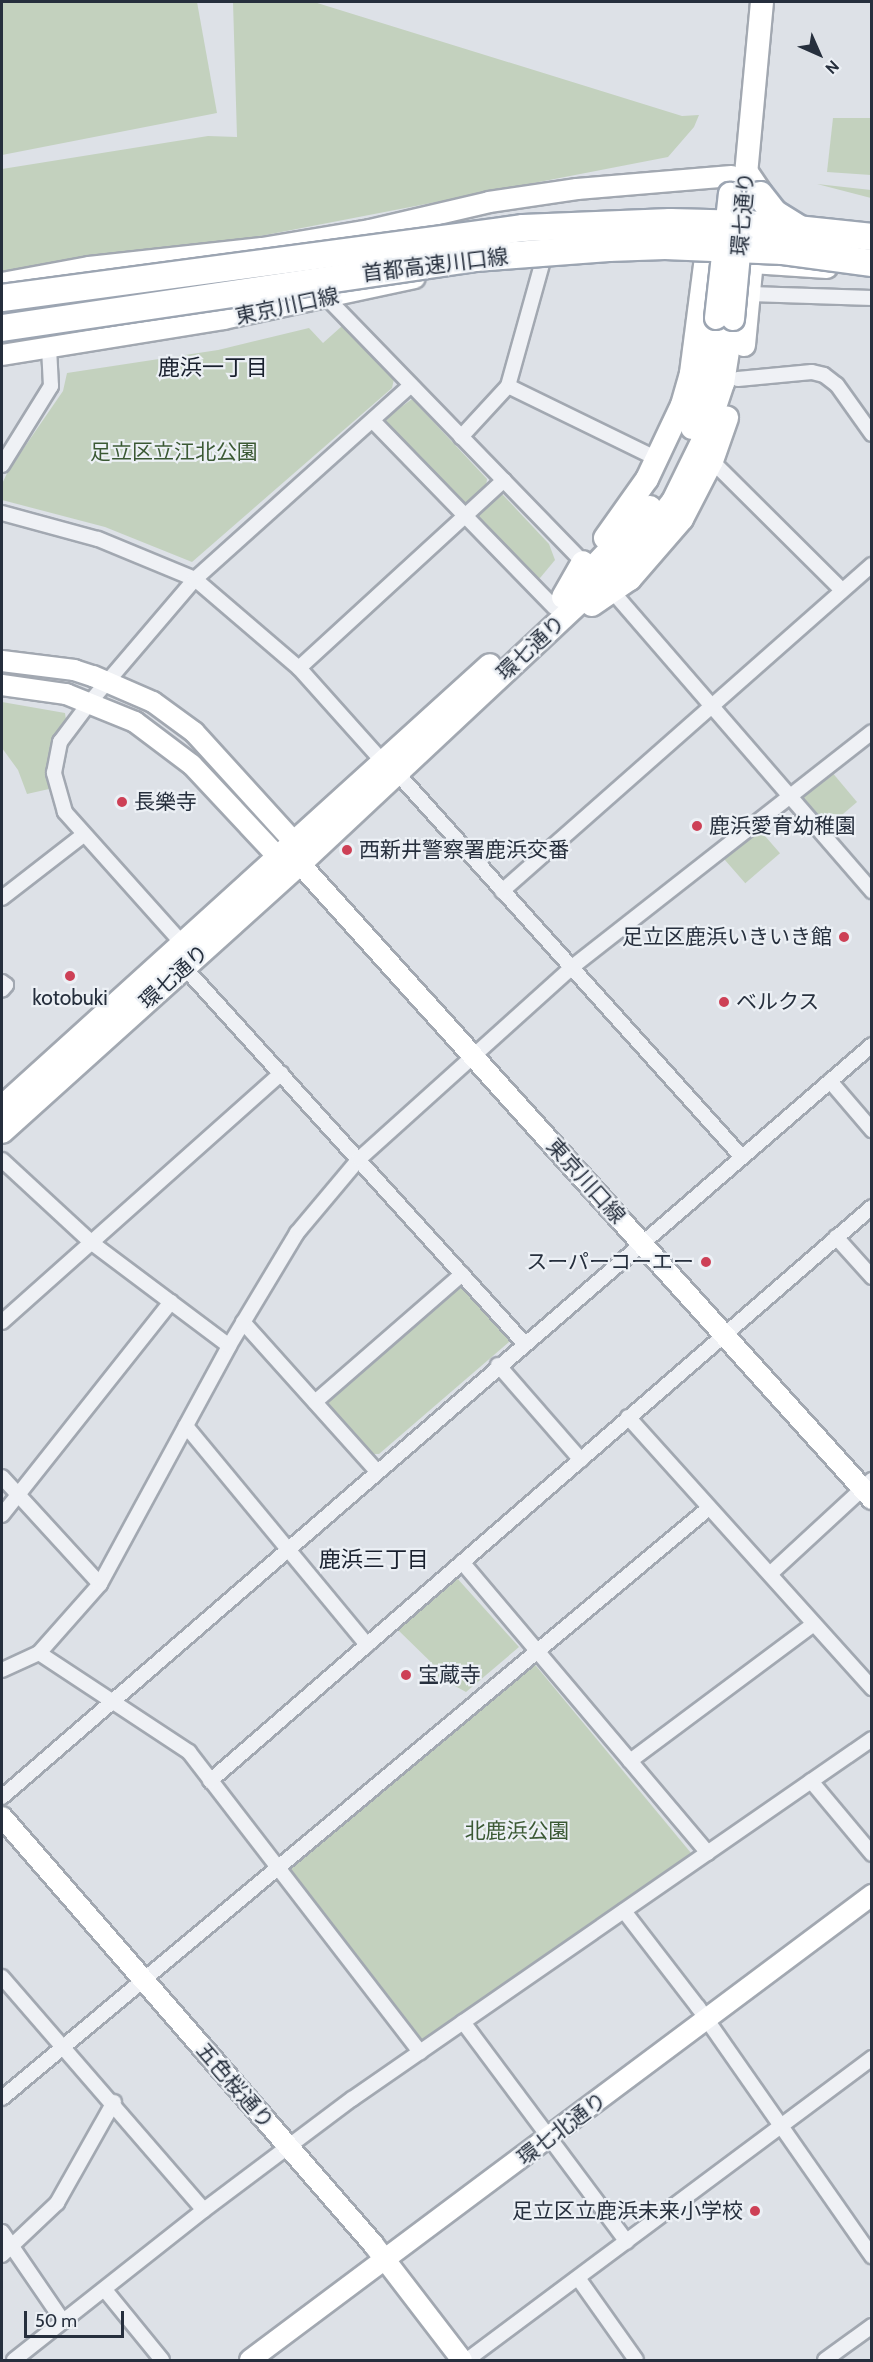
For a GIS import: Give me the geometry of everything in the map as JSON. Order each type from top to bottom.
[{"type":"highway","points":[[742,182],[774,213],[808,234],[871,245]]},
{"type":"highway","name":"首都高速川口線","points":[[2,298],[435,237],[534,228],[670,222],[749,224],[871,245]]},
{"type":"highway","name":"首都高速川口線","points":[[2,328],[475,258],[587,249],[689,247],[783,251],[871,245]]},
{"type":"highway","points":[[238,270],[262,248]]},
{"type":"highway","points":[[2,304],[238,270],[325,265]]},
{"type":"main road","name":"環七通り","points":[[742,182],[747,2]]},
{"type":"main road","name":"環七通り","points":[[4,1098],[182,943],[291,855],[549,630],[634,551],[673,501],[716,408],[724,318],[762,2]]},
{"type":"main road","points":[[558,602],[582,562],[631,504],[658,459],[692,373],[709,235]]},
{"type":"main road","points":[[549,630],[613,592],[667,540],[682,519],[712,461],[738,379],[750,294],[754,239]]},
{"type":"main road","name":"環七通り","points":[[390,767],[644,515],[671,474],[701,403],[724,318]]},
{"type":"main road","name":"環七通り","points":[[2,1132],[184,967],[291,855]]},
{"type":"street","points":[[2,284],[89,267],[262,248],[370,230],[489,202],[577,189],[742,182]]},
{"type":"street","name":"東京川口線","points":[[2,311],[389,254],[548,239],[640,233],[871,245]]},
{"type":"street","name":"東京川口線","points":[[2,355],[224,319],[455,270],[613,258],[706,259],[872,274]]},
{"type":"street","points":[[461,437],[508,386],[543,264]]},
{"type":"street","points":[[750,294],[872,298]]},
{"type":"street","points":[[326,297],[582,562]]},
{"type":"street","points":[[2,465],[51,386],[49,348]]},
{"type":"street","points":[[738,379],[818,372],[837,385],[867,416],[872,434]]},
{"type":"street","points":[[182,943],[82,836],[62,805],[54,772],[60,742],[90,702],[195,579],[411,385]]},
{"type":"street","points":[[508,386],[658,459]]},
{"type":"street","points":[[373,421],[466,515],[558,602]]},
{"type":"street","points":[[712,461],[842,590]]},
{"type":"street","points":[[299,668],[504,480]]},
{"type":"street","points":[[2,513],[98,539],[195,579],[299,668],[741,1156]]},
{"type":"street","points":[[502,891],[872,565]]},
{"type":"street","points":[[613,592],[788,797],[872,891]]},
{"type":"street","points":[[2,661],[74,670],[109,682],[153,702],[194,732],[291,855]]},
{"type":"street","points":[[2,685],[32,688],[90,702],[135,722],[174,749],[291,855]]},
{"type":"street","points":[[2,1670],[39,1653],[100,1584],[229,1346],[297,1233],[359,1159],[571,968],[872,732]]},
{"type":"street","points":[[2,897],[82,836]]},
{"type":"street","name":"東京川口線","points":[[291,855],[723,1334],[868,1489]]},
{"type":"street","points":[[184,967],[524,1343]]},
{"type":"street","points":[[2,982],[6,985],[2,990]]},
{"type":"street","points":[[2,1797],[376,1470],[643,1244],[741,1156],[872,1045]]},
{"type":"street","points":[[2,1322],[281,1073]]},
{"type":"street","points":[[830,1081],[872,1130]]},
{"type":"street","points":[[2,1160],[92,1243],[229,1346]]},
{"type":"street","points":[[210,1781],[872,1207]]},
{"type":"street","points":[[836,1237],[872,1277]]},
{"type":"street","points":[[315,1402],[462,1274]]},
{"type":"street","points":[[2,1515],[171,1302]]},
{"type":"street","points":[[243,1322],[376,1470]]},
{"type":"street","points":[[498,1365],[581,1460]]},
{"type":"street","points":[[628,1417],[872,1688]]},
{"type":"street","points":[[186,1426],[367,1645]]},
{"type":"street","points":[[2,1477],[100,1584]]},
{"type":"street","points":[[770,1574],[868,1489]]},
{"type":"street","points":[[2,2098],[62,2045],[144,1981],[276,1867],[709,1508]]},
{"type":"street","points":[[462,1562],[708,1853]]},
{"type":"street","points":[[630,1761],[814,1624]]},
{"type":"street","points":[[39,1653],[189,1752],[420,2052]]},
{"type":"street","points":[[14,2361],[204,2210],[288,2147],[420,2052],[872,1739]]},
{"type":"street","points":[[811,1781],[872,1854]]},
{"type":"street","name":"五色桜通り","points":[[2,1817],[386,2259],[462,2361]]},
{"type":"street","name":"環七北通り","points":[[250,2361],[707,2021],[872,1895]]},
{"type":"street","points":[[624,1911],[707,2021],[780,2128],[870,2249]]},
{"type":"street","points":[[2,1977],[114,2102],[204,2210]]},
{"type":"street","points":[[463,2022],[627,2242]]},
{"type":"street","points":[[467,2361],[872,2058]]},
{"type":"street","points":[[6,2250],[57,2203],[114,2102]]},
{"type":"street","points":[[2,2232],[6,2250],[63,2322]]},
{"type":"street","points":[[578,2278],[636,2361]]},
{"type":"street","points":[[105,2290],[162,2361]]},
{"type":"street","points":[[825,2361],[872,2326]]},
{"type":"green space","points":[[2,2],[197,2],[217,113],[2,155]]},
{"type":"green space","points":[[233,2],[314,2],[682,116],[699,115],[694,127],[668,157],[214,245],[2,276],[2,169],[208,136],[237,137]]},
{"type":"green space","points":[[833,118],[871,118],[871,175],[827,172]]},
{"type":"green space","points":[[817,184],[871,190],[871,198]]},
{"type":"green space","name":"足立区立江北公園","points":[[342,326],[394,379],[392,388],[192,562],[105,527],[2,500],[2,484],[8,471],[63,391],[67,373],[218,350],[309,328],[323,343]]},
{"type":"green space","points":[[412,399],[487,479],[486,487],[467,504],[462,503],[386,425],[386,418]]},
{"type":"green space","points":[[498,495],[503,495],[549,544],[555,560],[540,578],[535,577],[476,516]]},
{"type":"green space","points":[[2,702],[65,713],[66,720],[56,733],[48,758],[49,789],[27,794],[18,770],[2,748]]},
{"type":"green space","points":[[831,771],[857,802],[829,826],[803,798],[804,792]]},
{"type":"green space","points":[[759,829],[780,853],[745,883],[724,859]]},
{"type":"green space","points":[[458,1286],[464,1286],[510,1337],[509,1342],[379,1454],[371,1454],[328,1407],[328,1399]]},
{"type":"green space","points":[[456,1577],[519,1647],[466,1692],[435,1675],[438,1669],[396,1628]]},
{"type":"green space","name":"北鹿浜公園","points":[[532,1661],[691,1853],[427,2039],[419,2039],[291,1871],[292,1865]]},
{"type":"place","name":"長樂寺","points":[[122,802]]},
{"type":"place","name":"鹿浜愛育幼稚園","points":[[697,826]]},
{"type":"place","name":"西新井警察署鹿浜交番","points":[[347,850]]},
{"type":"place","name":"足立区鹿浜いきいき館","points":[[844,937]]},
{"type":"place","name":"kotobuki","points":[[70,976]]},
{"type":"place","name":"ベルクス","points":[[724,1002]]},
{"type":"place","name":"スーパーコーエー","points":[[706,1262]]},
{"type":"place","name":"宝蔵寺","points":[[406,1675]]},
{"type":"place","name":"足立区立鹿浜未来小学校","points":[[755,2211]]},
{"type":"district","name":"鹿浜一丁目","points":[[213,368]]},
{"type":"district","name":"鹿浜三丁目","points":[[374,1560]]}]
